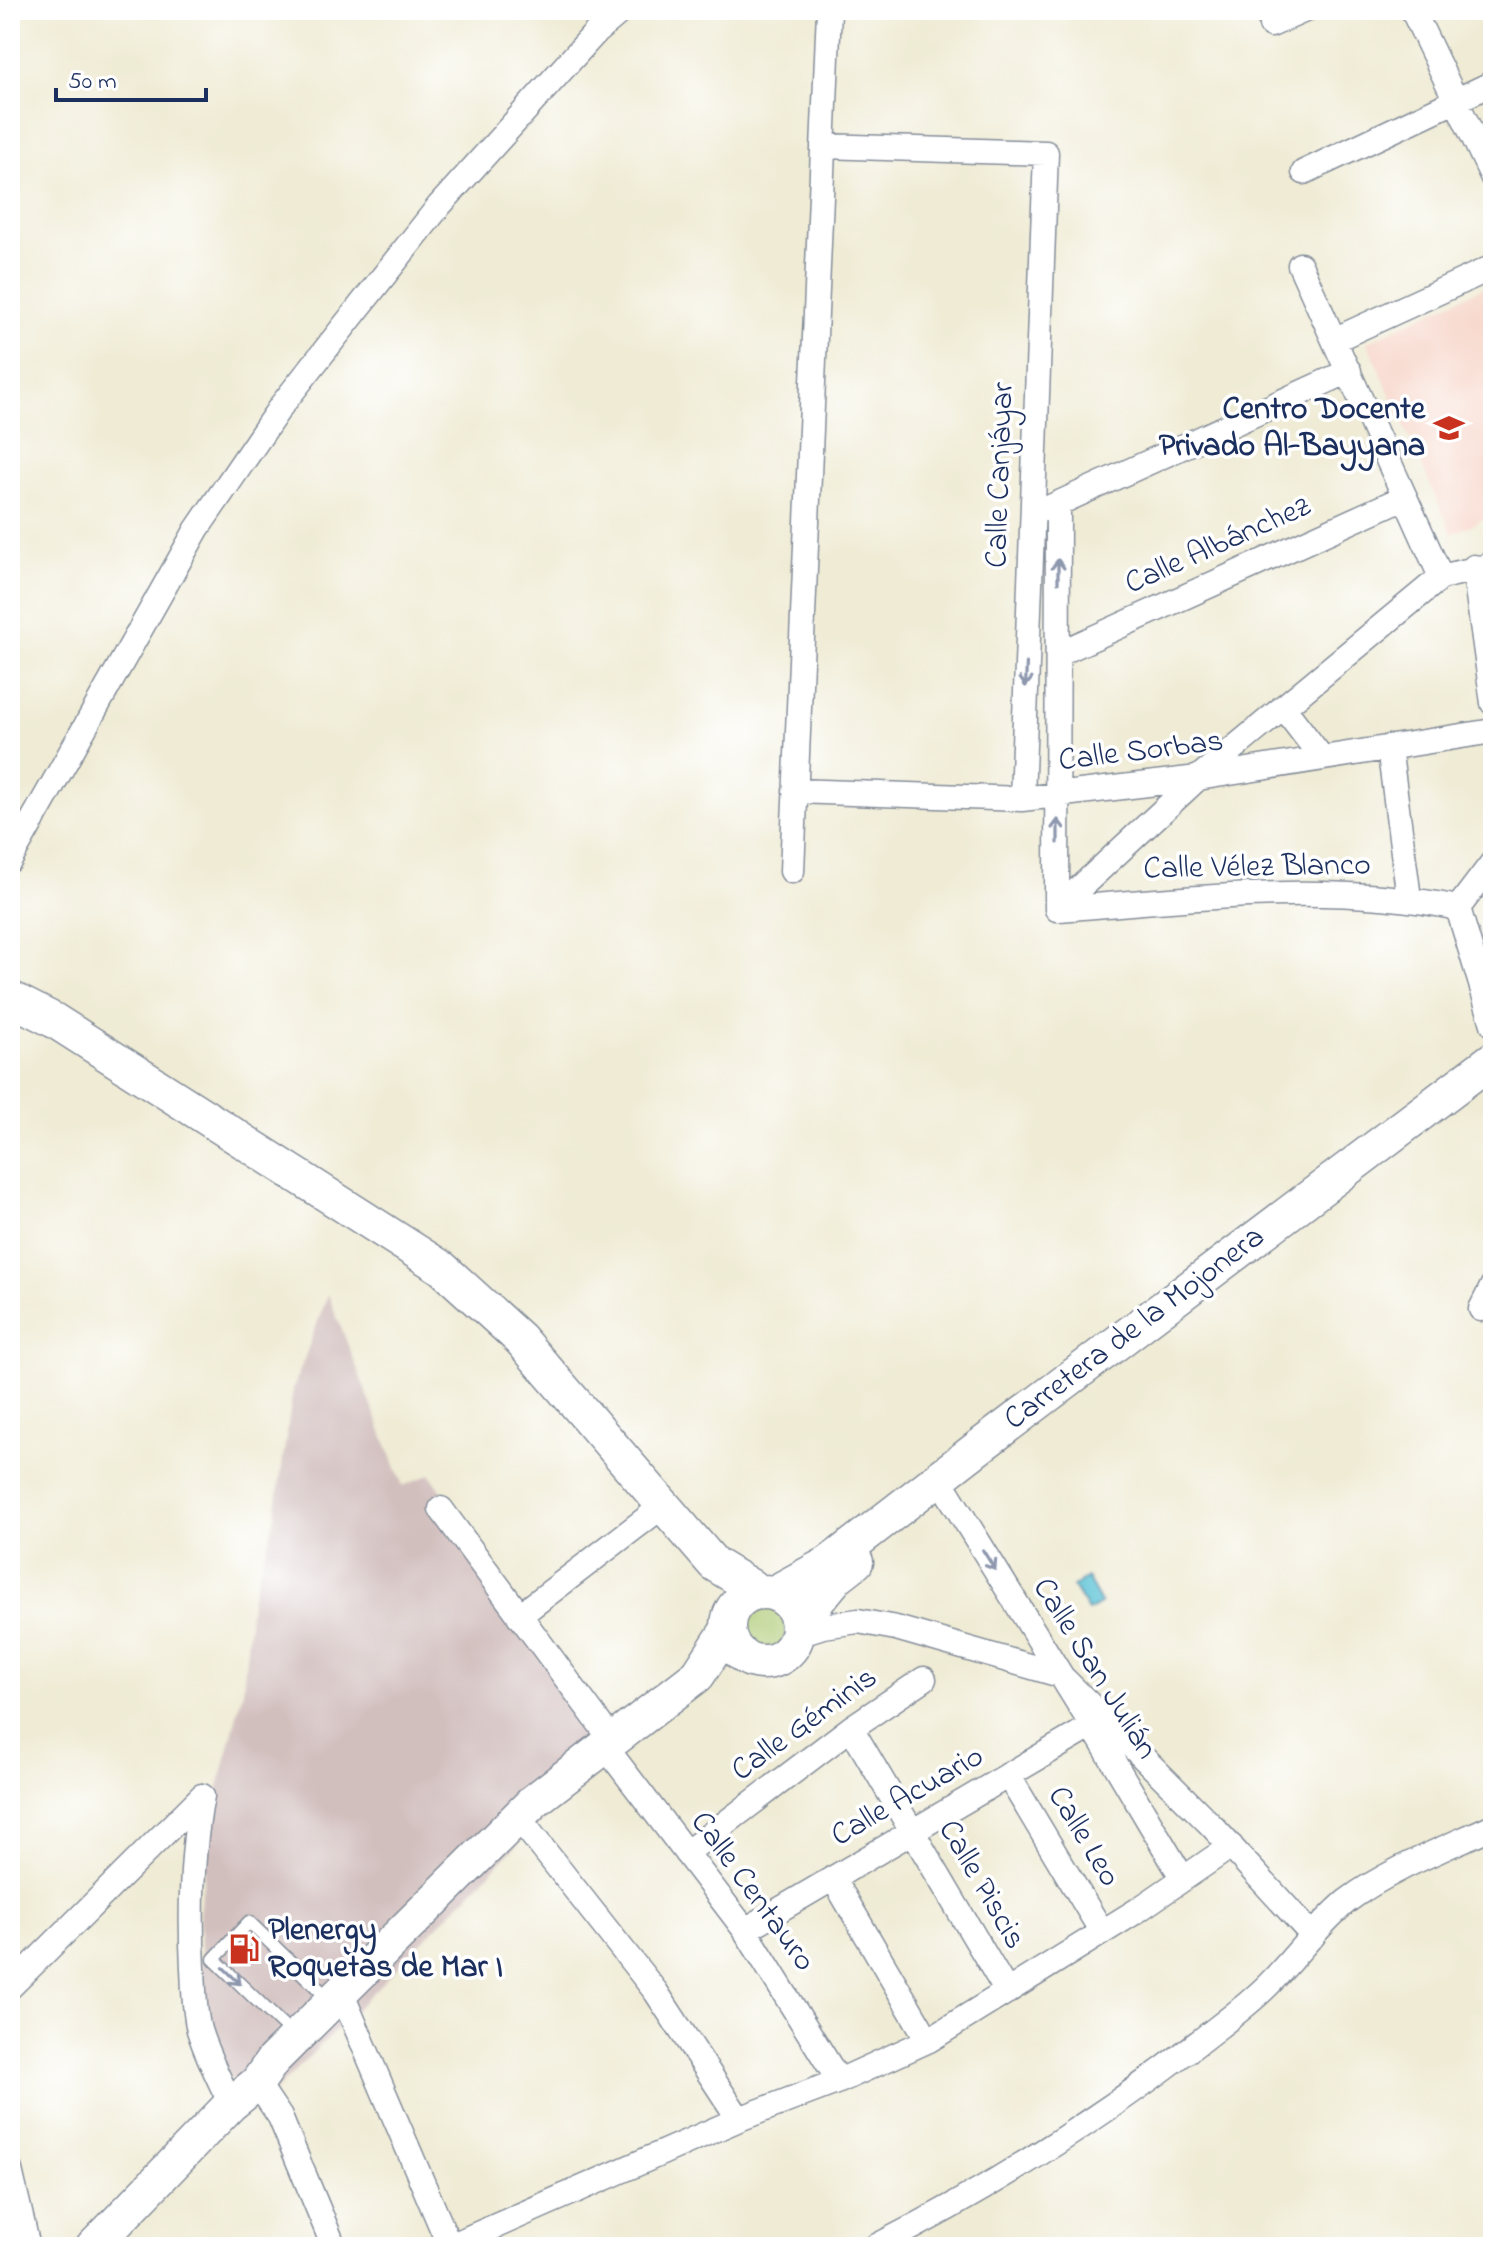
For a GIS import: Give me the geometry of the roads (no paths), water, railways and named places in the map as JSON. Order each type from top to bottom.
[{"type":"street","points":[[10,860],[197,529],[281,406],[439,206],[596,32],[622,10]]},
{"type":"street","points":[[792,871],[829,10]]},
{"type":"street","points":[[1271,25],[1305,10]]},
{"type":"street","points":[[1415,15],[1493,178]]},
{"type":"street","points":[[1304,172],[1493,83]]},
{"type":"street","name":"Calle Canjáyar","points":[[823,146],[1046,153],[1022,799]]},
{"type":"street","points":[[1300,265],[1441,577]]},
{"type":"street","points":[[1334,340],[1493,267]]},
{"type":"street","points":[[1032,513],[1058,505],[1349,371]]},
{"type":"street","name":"Calle Albánchez","points":[[1058,654],[1405,497]]},
{"type":"street","name":"Calle Canjáyar","points":[[1057,909],[1058,505]]},
{"type":"street","points":[[1057,909],[1198,778],[1441,577],[1484,566],[1493,703]]},
{"type":"street","points":[[1283,707],[1322,758]]},
{"type":"street","name":"Calle Sorbas","points":[[795,791],[1022,799],[1198,778],[1493,731]]},
{"type":"street","points":[[1389,747],[1409,898]]},
{"type":"street","points":[[1493,862],[1458,908],[1493,1024]]},
{"type":"street","name":"Calle Vélez Blanco","points":[[1057,909],[1264,893],[1409,898],[1458,908]]},
{"type":"street","points":[[11,1004],[95,1046],[442,1268],[520,1339],[714,1564],[789,1602],[798,1628],[791,1648],[783,1656],[774,1660],[752,1660],[698,1675],[534,1801],[273,2060],[257,2083],[231,2104],[93,2247]]},
{"type":"street","name":"Carretera de la Mojonera","points":[[767,1592],[829,1563],[1493,1059]]},
{"type":"street","name":"Carretera de la Mojonera","points":[[798,1628],[838,1576],[1493,1082]]},
{"type":"street","points":[[1481,1309],[1493,1285]]},
{"type":"street","name":"Calle San Julián","points":[[948,1493],[1060,1675],[1099,1723],[1183,1879]]},
{"type":"street","points":[[519,1616],[664,1505]]},
{"type":"street","name":"Calle Centauro","points":[[441,1509],[686,1853],[745,1930],[839,2081]]},
{"type":"street","points":[[714,1564],[735,1648],[752,1660]]},
{"type":"street","points":[[838,1576],[838,1591],[844,1606],[858,1621]]},
{"type":"street","points":[[698,1675],[740,1600],[767,1592]]},
{"type":"street","points":[[798,1628],[858,1621],[896,1628],[1060,1675]]},
{"type":"street","name":"Calle Géminis","points":[[686,1853],[851,1728],[924,1679]]},
{"type":"street","points":[[1099,1723],[1231,1846],[1313,1936]]},
{"type":"street","name":"Calle Acuario","points":[[745,1930],[1099,1723]]},
{"type":"street","name":"Calle Piscis","points":[[851,1728],[1007,1992]]},
{"type":"street","name":"Calle Leo","points":[[1008,1775],[1102,1932]]},
{"type":"street","points":[[10,1987],[202,1796],[194,1839],[190,1914],[194,1992],[198,2026],[210,2063],[231,2104]]},
{"type":"street","points":[[518,1817],[656,1992],[739,2119]]},
{"type":"street","points":[[875,2247],[1041,2155],[1217,2028],[1266,1987],[1349,1900],[1372,1885],[1493,1826]]},
{"type":"street","points":[[336,1997],[449,2247],[739,2119],[839,2081],[928,2040],[1102,1932],[1231,1846]]},
{"type":"street","points":[[833,1878],[928,2040]]},
{"type":"street","points":[[257,2083],[280,2117],[334,2247]]},
{"type":"street","points":[[10,2170],[28,2247]]},
{"type":"lane","points":[[296,2037],[214,1959],[249,1922],[336,1997]]},
{"type":"water","points":[[1087,1578],[1101,1603],[1088,1611],[1073,1587]]},
{"type":"place","name":"Centro Docente Privado Al-Bayyana","points":[[1449,428]]},
{"type":"place","name":"Plenergy Roquetas de Mar I","points":[[244,1949]]}]
